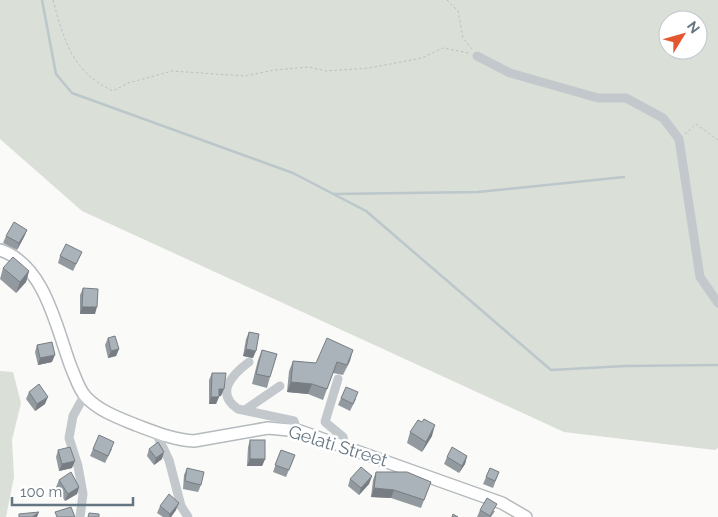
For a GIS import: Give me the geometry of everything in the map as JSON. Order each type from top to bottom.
[{"type":"main road","points":[[0,250],[21,262],[34,277],[44,296],[84,396]]},
{"type":"main road","name":"Gelati Street","points":[[84,396],[103,411],[156,432],[194,441],[268,428],[297,430],[502,503],[525,517]]},
{"type":"street","points":[[477,56],[510,73],[598,98],[626,98],[663,118],[679,139],[700,277],[718,303]]},
{"type":"street","points":[[249,362],[233,375],[228,384],[227,396],[230,403],[245,410],[294,421],[297,430]]},
{"type":"street","points":[[338,379],[325,422],[342,437],[345,446]]},
{"type":"street","points":[[245,410],[280,386]]},
{"type":"street","points":[[80,517],[83,494],[78,466],[68,438],[73,416],[84,396]]},
{"type":"street","points":[[156,432],[169,460],[181,506],[188,517]]},
{"type":"path","points":[[53,0],[63,37],[77,64],[97,84],[113,91],[128,83],[172,70],[245,76],[274,70],[310,67],[326,70],[369,68],[422,58],[443,48],[457,49],[477,56]]},
{"type":"path","points":[[447,0],[458,11],[463,38],[477,56]]},
{"type":"path","points":[[679,139],[696,124],[718,140]]},
{"type":"shaded area","points":[[0,0],[718,0],[718,448],[715,450],[564,432],[82,211],[0,139]]},
{"type":"shaded area","points":[[0,371],[13,372],[21,403],[12,440],[14,477],[6,517],[0,517]]},
{"type":"building","points":[[14,222],[27,230],[19,243],[6,236]]},
{"type":"building","points":[[66,244],[82,252],[76,264],[60,256]]},
{"type":"building","points":[[13,257],[29,271],[20,282],[3,268]]},
{"type":"building","points":[[83,288],[98,289],[97,307],[82,307]]},
{"type":"building","points":[[249,332],[259,334],[256,351],[246,349]]},
{"type":"building","points":[[115,336],[119,349],[111,351],[108,338]]},
{"type":"building","points":[[327,338],[353,350],[347,365],[337,362],[327,389],[312,384],[291,382],[293,361],[316,363]]},
{"type":"building","points":[[52,342],[55,355],[40,358],[37,345]]},
{"type":"building","points":[[262,350],[277,354],[270,377],[256,374]]},
{"type":"building","points":[[212,373],[226,373],[224,389],[219,389],[219,397],[211,397]]},
{"type":"building","points":[[39,384],[48,397],[37,404],[29,392]]},
{"type":"building","points":[[346,387],[358,392],[353,404],[341,398]]},
{"type":"building","points":[[424,419],[435,425],[426,442],[410,432],[418,420],[422,422]]},
{"type":"building","points":[[99,435],[114,442],[108,456],[93,449]]},
{"type":"building","points":[[250,440],[265,440],[265,459],[250,459]]},
{"type":"building","points":[[158,442],[164,452],[156,458],[149,449]]},
{"type":"building","points":[[70,447],[75,461],[62,464],[58,450]]},
{"type":"building","points":[[452,447],[467,456],[462,466],[447,457]]},
{"type":"building","points":[[281,450],[295,455],[289,470],[275,465]]},
{"type":"building","points":[[361,467],[372,476],[361,488],[350,479]]},
{"type":"building","points":[[187,468],[204,472],[201,485],[185,481]]},
{"type":"building","points":[[490,468],[499,472],[495,481],[486,477]]},
{"type":"building","points":[[71,472],[79,487],[68,494],[59,480]]},
{"type":"building","points":[[376,472],[407,472],[431,482],[424,500],[394,490],[374,488]]},
{"type":"building","points":[[169,494],[179,503],[170,514],[160,506]]},
{"type":"building","points":[[487,498],[497,504],[490,516],[480,510]]},
{"type":"building","points":[[71,507],[75,517],[57,517],[55,512]]},
{"type":"building","points":[[39,512],[32,517],[19,517],[19,514]]},
{"type":"building","points":[[89,513],[99,514],[99,517],[88,517]]},
{"type":"waterway","points":[[42,0],[56,74],[72,93],[293,173],[366,211],[551,370],[625,366],[718,365]]},
{"type":"waterway","points":[[334,194],[478,192],[624,177]]}]
